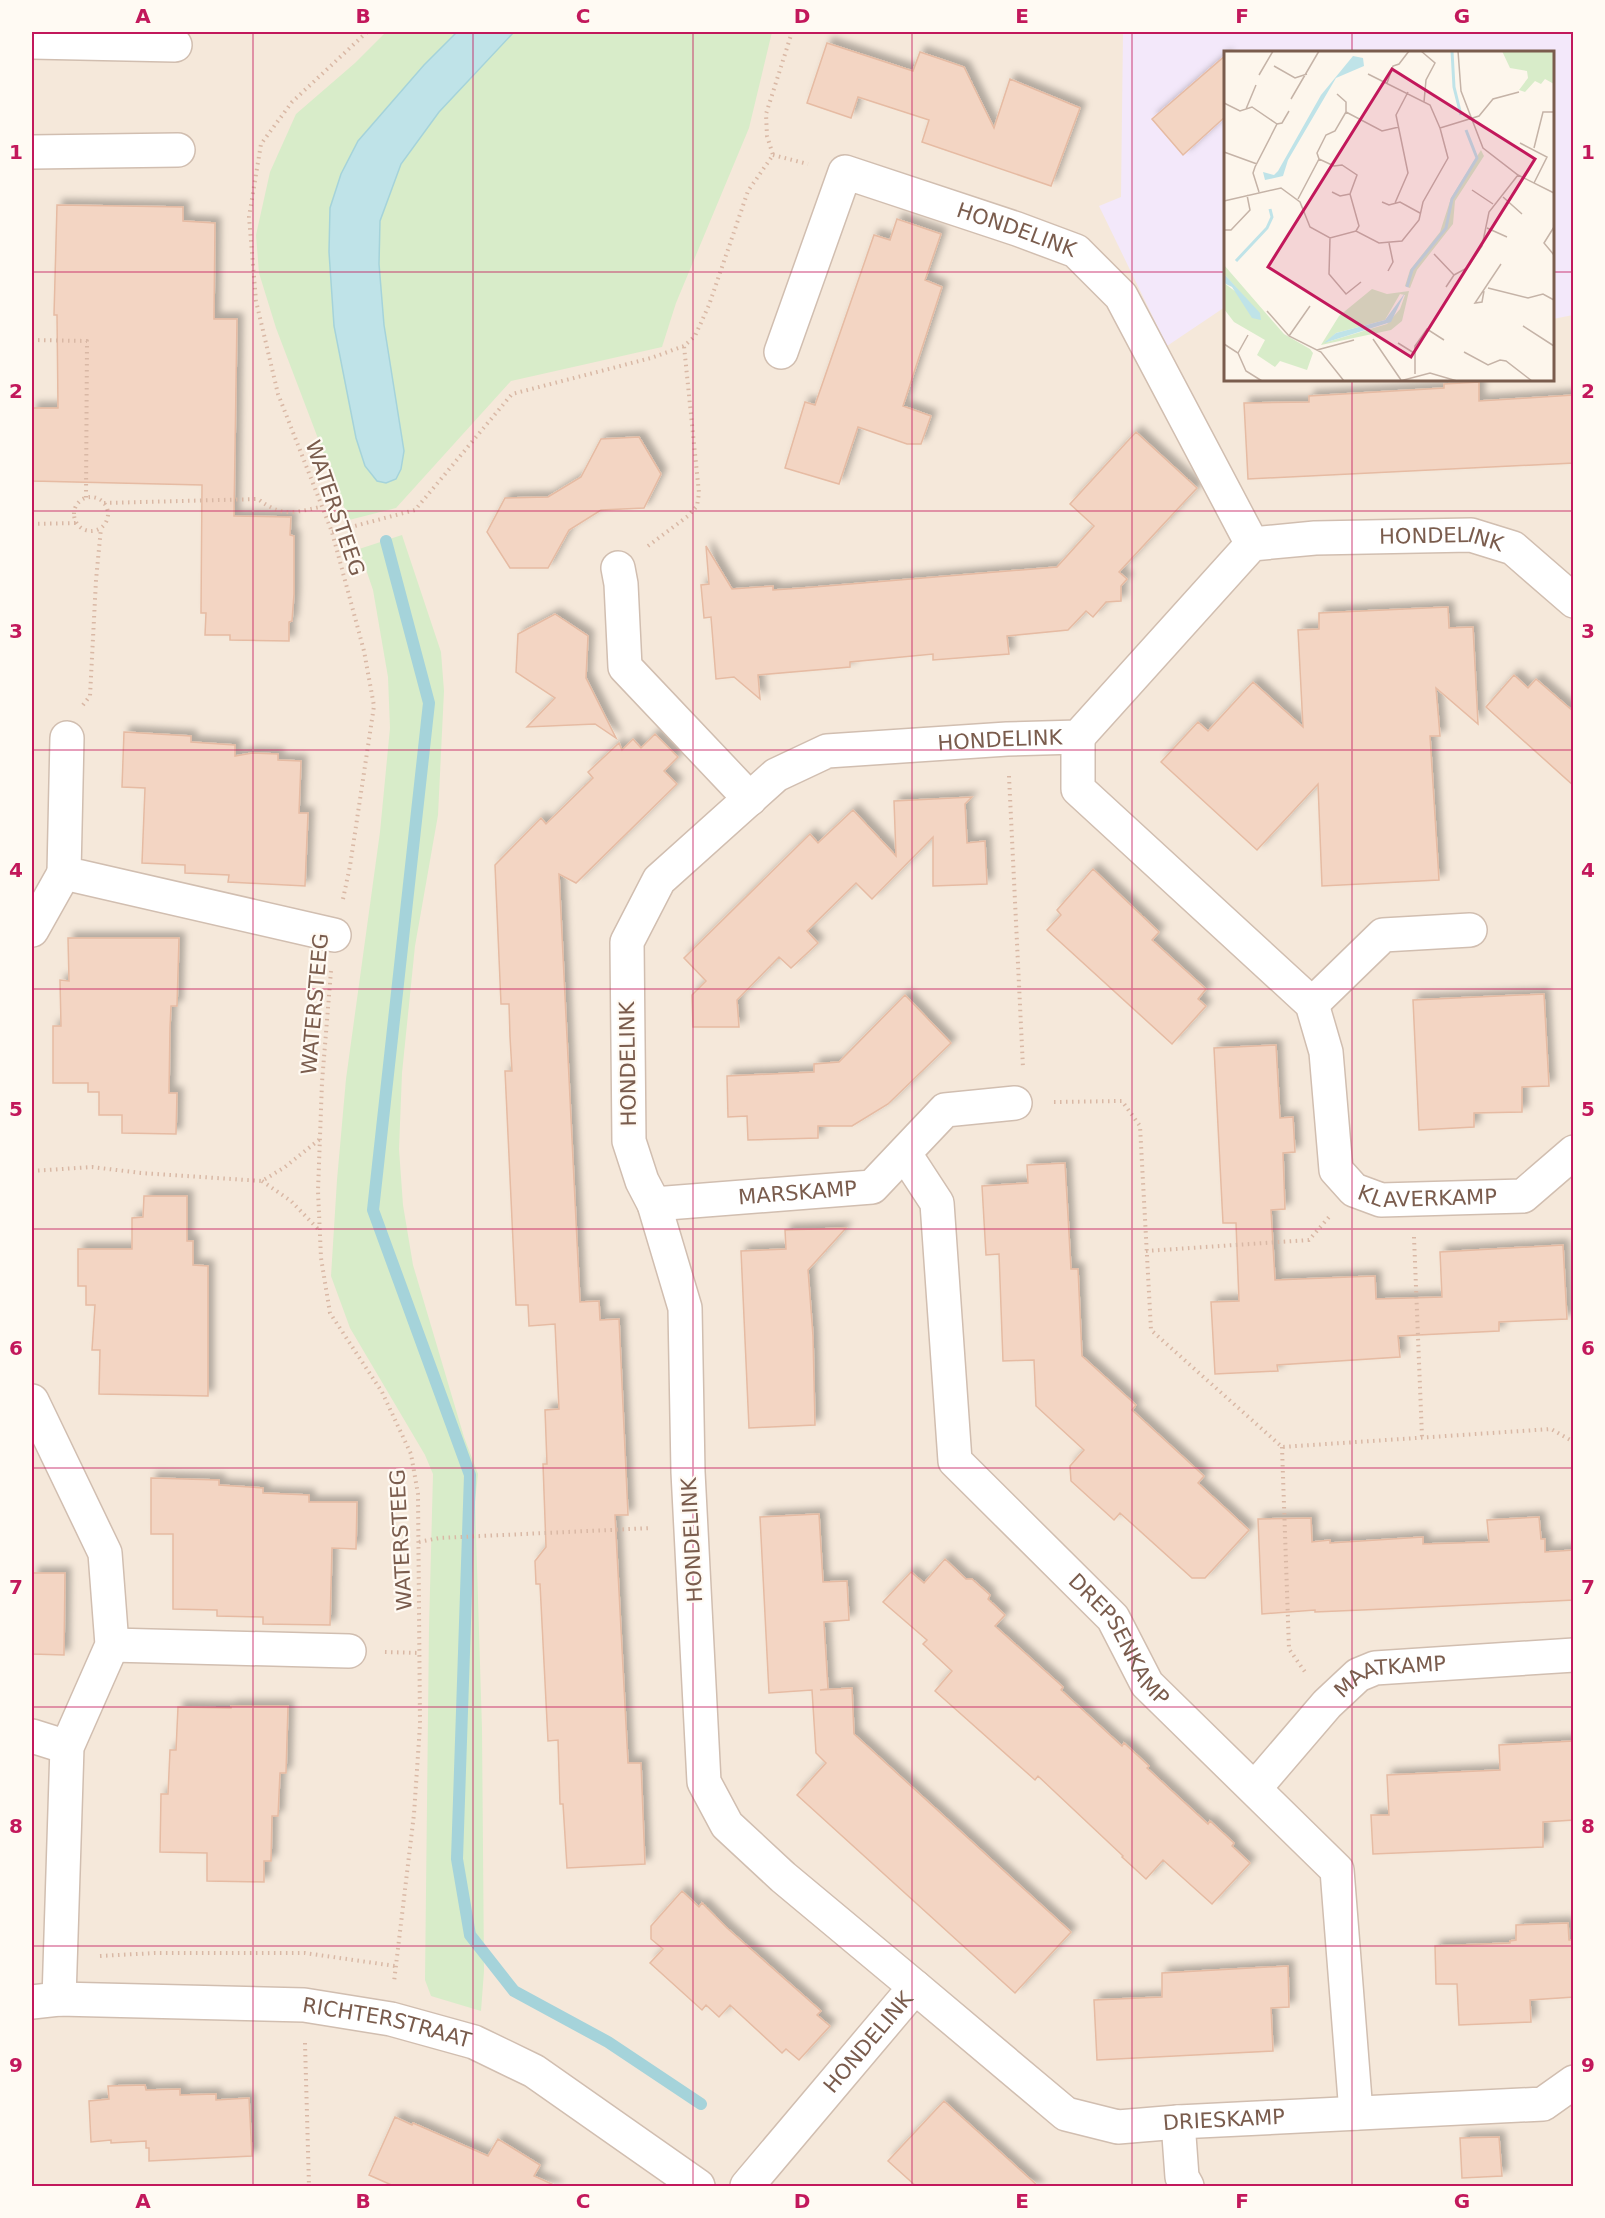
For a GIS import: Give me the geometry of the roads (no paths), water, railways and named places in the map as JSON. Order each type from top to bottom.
[{"type":"street","points":[[32,42],[175,45]]},
{"type":"street","points":[[32,152],[178,150]]},
{"type":"street","name":"HONDELINK","points":[[781,352],[845,172],[1076,251],[1121,296],[1252,544]]},
{"type":"street","name":"HONDELINK","points":[[747,2187],[915,1987],[783,1877],[727,1825],[704,1782],[688,1472],[685,1308],[654,1204],[642,1181],[629,1141],[627,942],[659,880],[776,775],[826,751],[1007,739],[1078,737],[1252,544],[1316,538],[1471,536],[1513,548],[1574,601]]},
{"type":"street","points":[[618,568],[621,584],[625,667],[750,799]]},
{"type":"street","points":[[1078,737],[1078,789],[1312,1004],[1383,935],[1470,930]]},
{"type":"street","points":[[32,930],[64,873],[67,738]]},
{"type":"street","points":[[64,873],[334,935]]},
{"type":"street","name":"KLAVERKAMP","points":[[1312,1004],[1326,1052],[1336,1170],[1354,1190],[1381,1200],[1523,1196],[1574,1152]]},
{"type":"street","name":"MARSKAMP","points":[[654,1204],[872,1187],[945,1110],[1019,1088]]},
{"type":"street","name":"DREPSENKAMP","points":[[905,1154],[937,1203],[955,1461],[1113,1618],[1147,1684],[1337,1870],[1356,2113]]},
{"type":"street","points":[[33,1411],[105,1553],[112,1645],[67,1747],[60,1958],[45,2000]]},
{"type":"street","points":[[112,1645],[349,1651]]},
{"type":"street","name":"MAATKAMP","points":[[1255,1788],[1328,1704],[1358,1675],[1376,1668],[1574,1655]]},
{"type":"street","points":[[32,1736],[67,1747]]},
{"type":"street","name":"DRIESKAMP","points":[[915,1987],[1066,2114],[1118,2127],[1543,2104],[1573,2084]]},
{"type":"street","name":"RICHTERSTRAAT","points":[[45,2000],[304,2006],[391,2019],[474,2042],[534,2071],[698,2187]]},
{"type":"street","points":[[1178,2122],[1182,2177],[1187,2187]]},
{"type":"water","points":[[457,32],[514,32],[439,112],[401,164],[380,221],[379,264],[384,325],[404,451],[401,469],[396,479],[386,483],[377,481],[365,466],[356,438],[334,326],[329,252],[330,208],[341,174],[358,141],[424,65]]},
{"type":"waterway","points":[[386,541],[429,703],[373,1210],[470,1475],[457,1859],[470,1935],[514,1991],[608,2042],[701,2104]]}]
